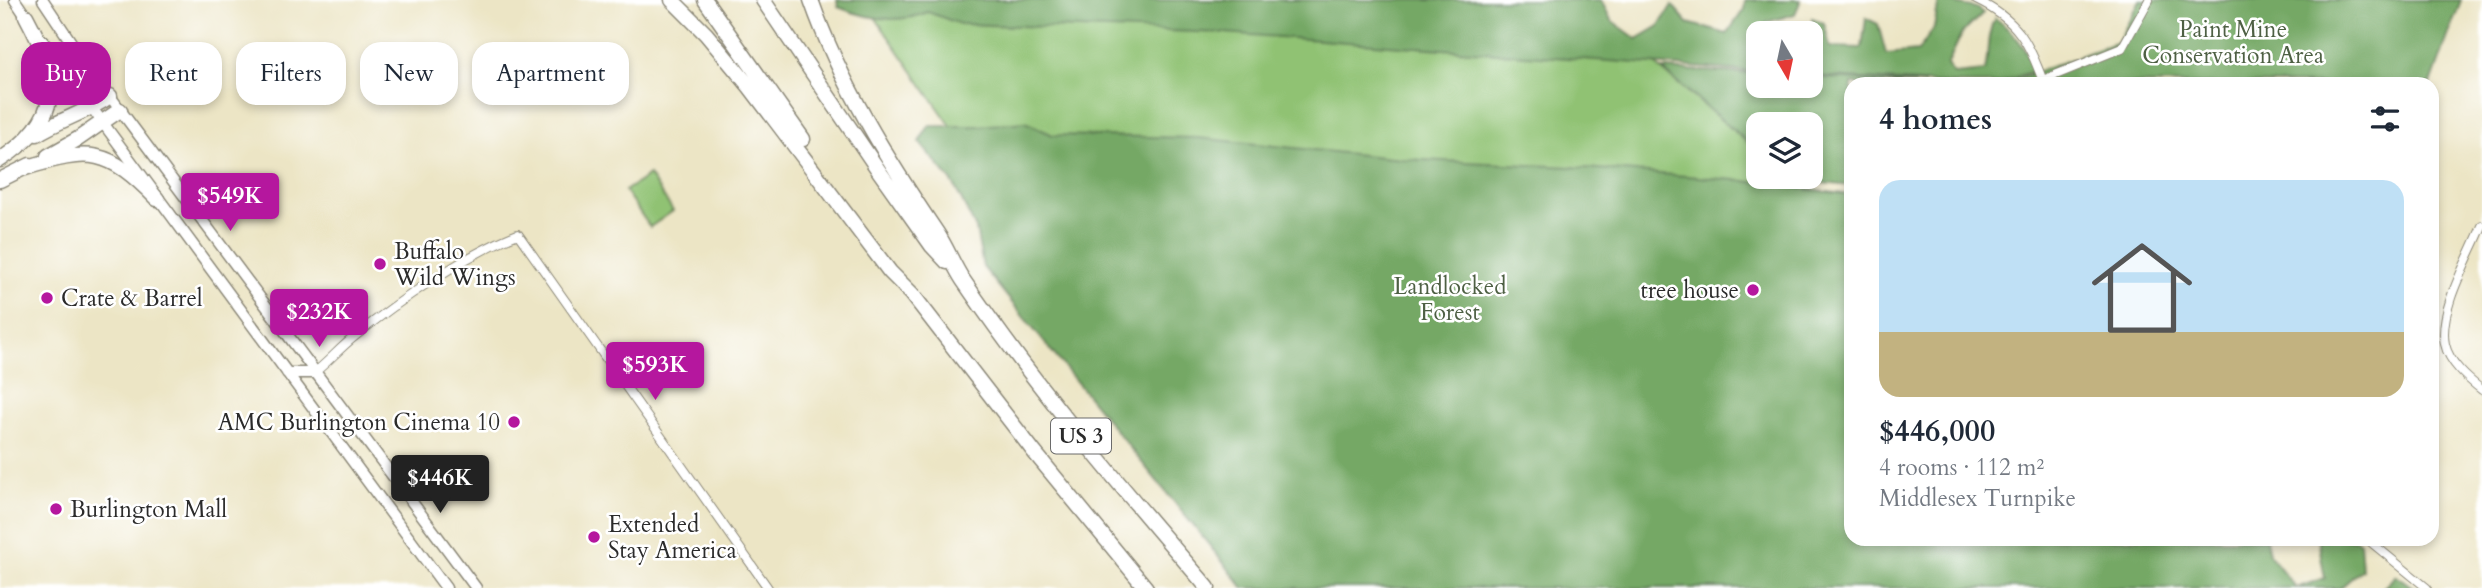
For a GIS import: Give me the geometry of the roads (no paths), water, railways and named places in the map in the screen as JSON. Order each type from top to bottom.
[{"type":"highway","name":"US 3","points":[[672,0],[733,66],[890,272],[912,294],[1035,453],[1146,588]]},
{"type":"highway","points":[[705,0],[896,267],[912,294]]},
{"type":"highway","name":"US 3","points":[[763,0],[932,246],[961,277],[1076,430],[1208,588]]},
{"type":"highway","points":[[811,0],[854,102],[942,240],[961,277]]},
{"type":"highway","points":[[21,145],[34,133],[44,117],[51,82],[43,51],[26,16]]},
{"type":"highway","points":[[0,160],[51,126],[96,105]]},
{"type":"highway","points":[[0,180],[70,144],[120,110]]},
{"type":"highway","points":[[24,168],[68,156],[100,157],[124,167],[157,199]]},
{"type":"main road","points":[[15,0],[79,93],[446,588]]},
{"type":"main road","points":[[43,0],[72,42]]},
{"type":"main road","points":[[111,97],[476,588]]},
{"type":"main road","points":[[287,373],[314,373]]},
{"type":"street","points":[[1976,0],[2002,15],[2019,30],[2029,44],[2041,77]]},
{"type":"street","points":[[2055,77],[2122,48],[2149,0]]},
{"type":"street","points":[[2482,226],[2447,310],[2445,333],[2445,344],[2455,363],[2482,390]]},
{"type":"street","points":[[314,373],[383,314],[439,277],[518,234],[768,588]]},
{"type":"street","points":[[2376,546],[2427,588]]},
{"type":"place","name":"Buffalo Wild Wings","points":[[380,264]]},
{"type":"place","name":"tree house","points":[[1753,290]]},
{"type":"place","name":"Crate & Barrel","points":[[47,298]]},
{"type":"place","name":"AMC Burlington Cinema 10","points":[[514,422]]},
{"type":"place","name":"Burlington Mall","points":[[56,509]]},
{"type":"place","name":"Extended Stay America","points":[[594,537]]},
{"type":"park label","name":"Paint Mine Conservation Area","points":[[2233,42]]},
{"type":"park label","name":"Landlocked Forest","points":[[1450,299]]}]
